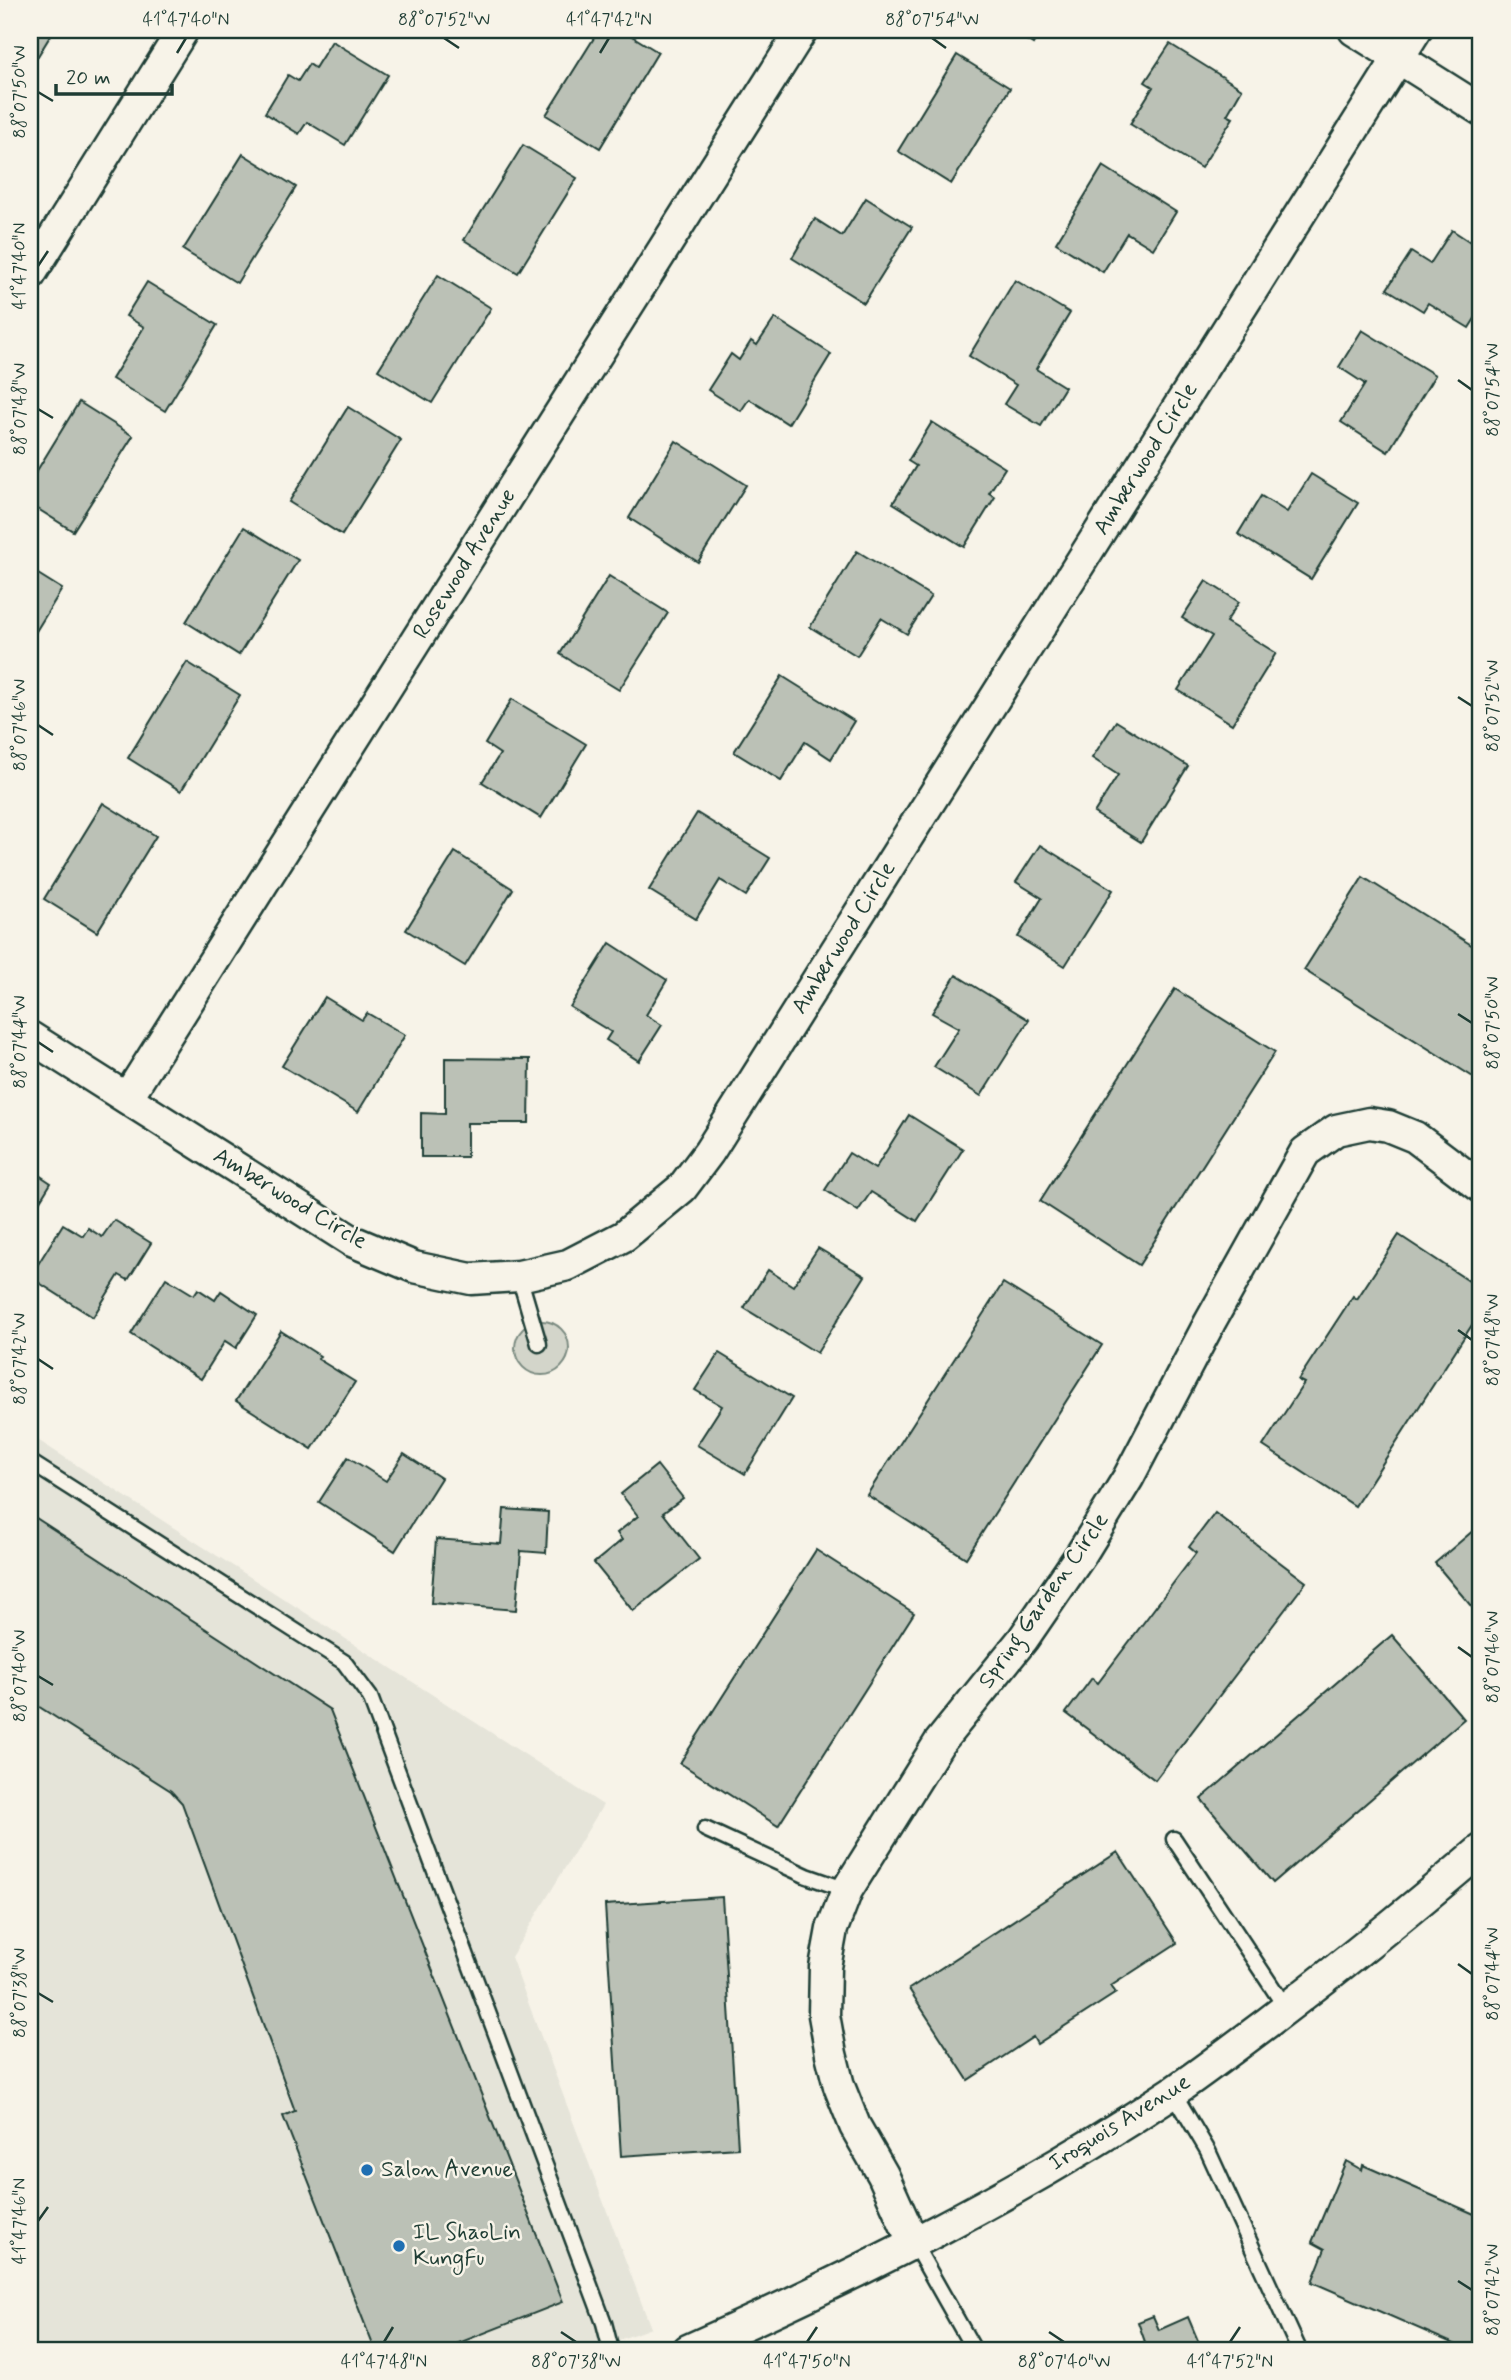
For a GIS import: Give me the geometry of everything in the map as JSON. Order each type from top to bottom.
[{"type":"street","points":[[30,275],[183,30]]},
{"type":"street","name":"Rosewood Avenue","points":[[127,1098],[802,30]]},
{"type":"street","points":[[1354,30],[1481,110]]},
{"type":"street","name":"Amberwood Circle","points":[[30,1037],[352,1241],[414,1267],[471,1279],[519,1276],[568,1265],[624,1236],[682,1188],[709,1152],[1416,30]]},
{"type":"street","name":"Spring Garden Circle","points":[[912,2242],[883,2175],[855,2126],[839,2086],[831,2054],[824,2015],[825,1968],[832,1929],[847,1890],[939,1743],[1023,1639],[1102,1521],[1305,1152],[1336,1130],[1369,1123],[1388,1126],[1415,1137],[1481,1187]]},
{"type":"street","name":"Iroquois Avenue","points":[[688,2350],[724,2343],[1037,2176],[1173,2092],[1374,1941],[1481,1850]]},
{"type":"lane","points":[[519,1276],[539,1344]]},
{"type":"lane","points":[[30,1462],[344,1662],[370,1697],[604,2323],[611,2350]]},
{"type":"lane","points":[[705,1829],[807,1876],[847,1890]]},
{"type":"lane","points":[[1174,1839],[1286,2008]]},
{"type":"lane","points":[[1173,2092],[1208,2151],[1300,2350]]},
{"type":"lane","points":[[912,2242],[974,2350]]},
{"type":"shaded area","points":[[542,1321],[561,1329],[569,1348],[561,1367],[542,1375],[523,1367],[515,1348],[523,1329]]},
{"type":"shaded area","points":[[30,1435],[603,1805],[511,1957],[651,2328],[592,2350],[30,2350]]},
{"type":"building","points":[[30,30],[47,30],[52,33],[30,69]]},
{"type":"building","points":[[599,30],[622,30],[658,52],[600,148],[546,115]]},
{"type":"building","points":[[1011,30],[1041,30],[1033,44]]},
{"type":"building","points":[[332,41],[388,75],[345,145],[307,122],[299,134],[265,113],[288,75],[298,81],[309,64],[315,68]]},
{"type":"building","points":[[1170,44],[1242,89],[1227,115],[1233,118],[1201,168],[1130,124],[1153,87],[1145,82]]},
{"type":"building","points":[[957,55],[1010,88],[951,184],[898,151]]},
{"type":"building","points":[[523,145],[577,178],[518,273],[464,240]]},
{"type":"building","points":[[243,154],[296,187],[237,283],[183,250]]},
{"type":"building","points":[[1103,166],[1176,212],[1153,249],[1127,233],[1103,272],[1056,243]]},
{"type":"building","points":[[866,198],[912,227],[864,303],[792,258],[815,219],[842,236]]},
{"type":"building","points":[[1452,230],[1481,249],[1481,309],[1469,328],[1428,303],[1423,311],[1387,289],[1411,252],[1430,264]]},
{"type":"building","points":[[438,275],[491,308],[432,403],[378,370]]},
{"type":"building","points":[[1015,280],[1070,313],[1036,369],[1065,387],[1041,426],[1004,404],[1016,385],[969,356]]},
{"type":"building","points":[[147,282],[217,325],[165,411],[112,379],[144,327],[126,316]]},
{"type":"building","points":[[775,318],[831,354],[788,424],[749,399],[741,411],[708,390],[731,354],[739,360],[751,341],[757,345]]},
{"type":"building","points":[[1362,330],[1435,375],[1388,452],[1341,422],[1365,384],[1339,367]]},
{"type":"building","points":[[79,402],[133,436],[73,531],[30,504],[30,482]]},
{"type":"building","points":[[348,407],[401,440],[342,535],[289,502]]},
{"type":"building","points":[[932,422],[1005,468],[989,493],[995,497],[964,547],[893,503],[916,466],[908,461]]},
{"type":"building","points":[[676,441],[746,485],[698,562],[629,518]]},
{"type":"building","points":[[1311,474],[1358,503],[1311,579],[1238,534],[1261,496],[1287,512]]},
{"type":"building","points":[[244,527],[298,560],[239,655],[186,622]]},
{"type":"building","points":[[857,551],[931,596],[907,634],[881,618],[857,656],[810,627]]},
{"type":"building","points":[[30,569],[62,589],[30,641]]},
{"type":"building","points":[[609,576],[668,613],[619,690],[560,654]]},
{"type":"building","points":[[1206,581],[1239,602],[1226,622],[1276,653],[1232,724],[1178,690],[1212,636],[1182,618]]},
{"type":"building","points":[[187,662],[240,695],[181,791],[128,758]]},
{"type":"building","points":[[782,676],[854,721],[831,759],[805,742],[781,781],[734,752]]},
{"type":"building","points":[[512,699],[586,744],[541,818],[482,782],[500,754],[485,744]]},
{"type":"building","points":[[1116,721],[1188,766],[1141,842],[1094,813],[1118,775],[1092,758]]},
{"type":"building","points":[[103,803],[156,836],[97,932],[44,899]]},
{"type":"building","points":[[697,813],[770,858],[746,896],[720,880],[696,919],[649,890]]},
{"type":"building","points":[[1040,845],[1113,890],[1065,966],[1018,937],[1042,898],[1016,882]]},
{"type":"building","points":[[455,852],[513,889],[465,966],[406,930]]},
{"type":"building","points":[[1363,877],[1481,951],[1481,1082],[1304,970]]},
{"type":"building","points":[[610,943],[667,980],[646,1015],[662,1025],[639,1061],[606,1040],[611,1032],[570,1007]]},
{"type":"building","points":[[956,975],[1029,1020],[981,1096],[934,1067],[959,1028],[932,1013]]},
{"type":"building","points":[[1175,989],[1275,1052],[1139,1265],[1040,1201]]},
{"type":"building","points":[[325,997],[362,1020],[367,1013],[405,1035],[358,1112],[282,1066]]},
{"type":"building","points":[[445,1058],[530,1059],[529,1123],[467,1123],[467,1157],[421,1157],[421,1113],[445,1114]]},
{"type":"building","points":[[909,1115],[963,1149],[917,1221],[871,1192],[858,1211],[825,1190],[849,1153],[875,1169]]},
{"type":"building","points":[[30,1169],[51,1183],[30,1217]]},
{"type":"building","points":[[114,1220],[151,1243],[128,1280],[119,1275],[93,1317],[30,1277],[63,1224],[83,1236],[88,1228],[102,1237]]},
{"type":"building","points":[[1399,1235],[1481,1289],[1481,1311],[1355,1506],[1263,1446],[1304,1383],[1298,1380],[1353,1296],[1357,1299]]},
{"type":"building","points":[[818,1248],[865,1276],[817,1353],[744,1308],[768,1270],[793,1286]]},
{"type":"building","points":[[166,1278],[194,1295],[198,1289],[215,1300],[221,1291],[257,1315],[236,1348],[225,1341],[201,1379],[131,1334]]},
{"type":"building","points":[[1003,1283],[1102,1345],[966,1558],[867,1495]]},
{"type":"building","points":[[281,1331],[355,1382],[312,1449],[236,1401]]},
{"type":"building","points":[[719,1353],[792,1398],[745,1474],[697,1445],[722,1406],[695,1390]]},
{"type":"building","points":[[404,1454],[441,1478],[395,1551],[319,1502],[348,1457],[386,1481]]},
{"type":"building","points":[[657,1465],[683,1498],[663,1513],[699,1559],[633,1611],[594,1563],[622,1540],[617,1533],[638,1516],[621,1494]]},
{"type":"building","points":[[504,1509],[548,1512],[546,1553],[521,1551],[516,1610],[431,1603],[436,1539],[501,1544]]},
{"type":"building","points":[[1215,1513],[1306,1582],[1155,1780],[1066,1713],[1092,1678],[1098,1683],[1196,1553],[1189,1547]]},
{"type":"building","points":[[30,1514],[330,1710],[563,2302],[441,2350],[375,2350],[283,2116],[295,2111],[182,1803],[171,1791],[30,1701]]},
{"type":"building","points":[[1481,1524],[1481,1618],[1435,1563]]},
{"type":"building","points":[[816,1550],[914,1613],[778,1826],[680,1763]]},
{"type":"building","points":[[1392,1635],[1464,1719],[1273,1883],[1201,1799]]},
{"type":"building","points":[[1118,1852],[1177,1943],[1111,1986],[1116,1993],[1037,2044],[1033,2037],[968,2080],[909,1989]]},
{"type":"building","points":[[722,1897],[738,2148],[621,2156],[605,1905]]},
{"type":"building","points":[[1346,2161],[1362,2170],[1363,2165],[1481,2217],[1481,2350],[1468,2350],[1312,2282],[1325,2249],[1312,2242]]},
{"type":"building","points":[[1153,2316],[1159,2330],[1188,2317],[1202,2350],[1124,2350],[1145,2342],[1138,2322]]},
{"type":"place","name":"Salon Avenue","points":[[367,2170]]},
{"type":"place","name":"IL ShaoLin KungFu","points":[[399,2246]]}]
